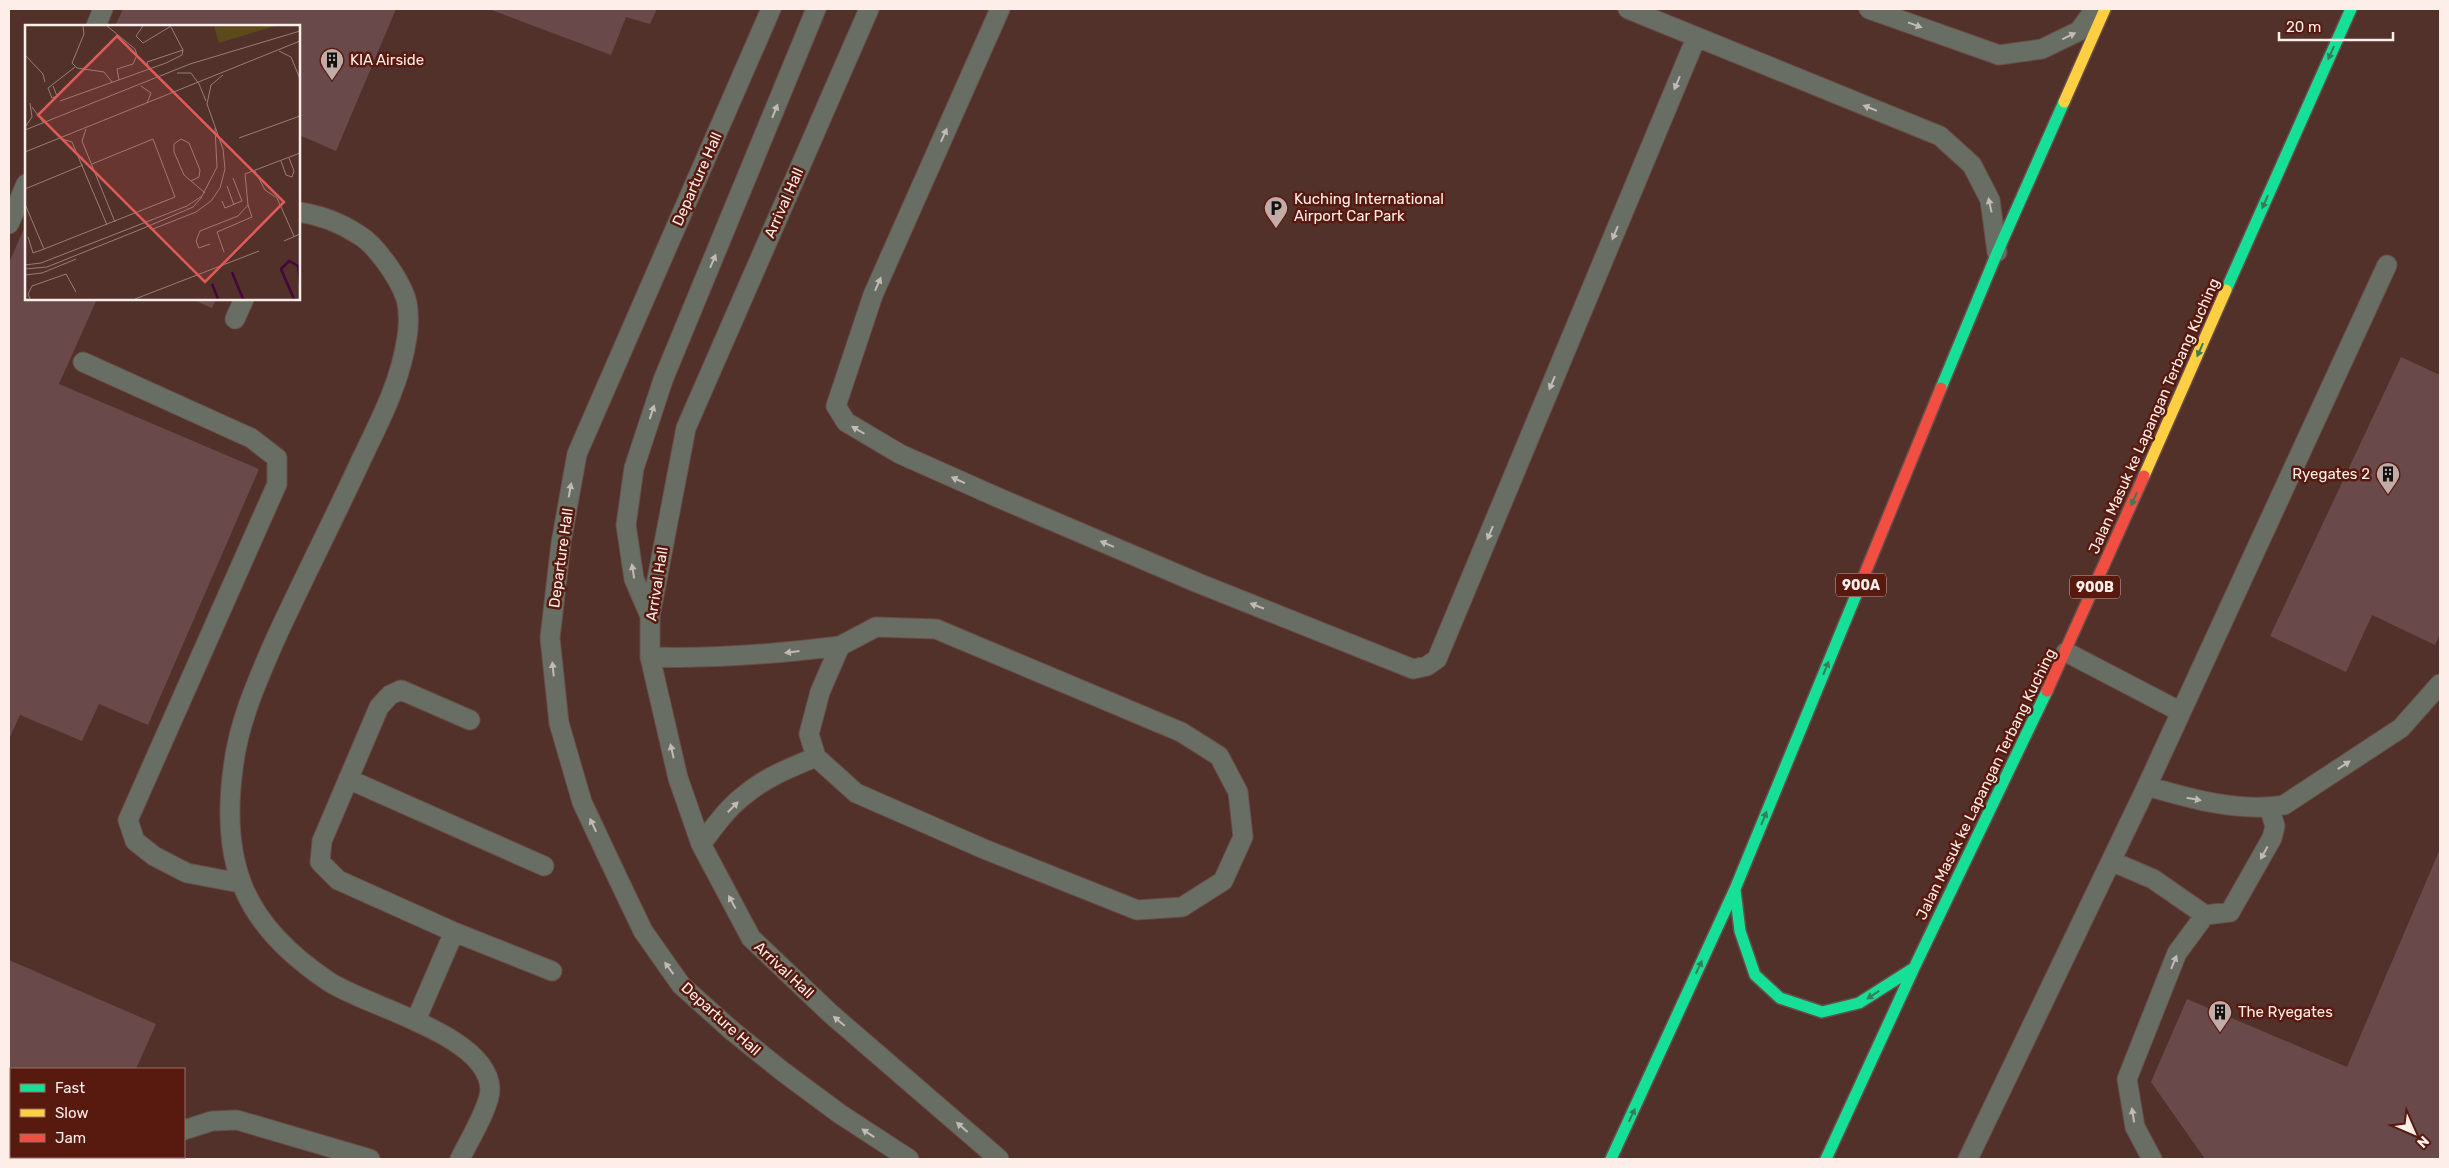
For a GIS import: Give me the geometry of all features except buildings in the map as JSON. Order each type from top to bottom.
[{"type":"highway","name":"900A","points":[[1611,1159],[1735,889],[1997,253],[2106,9]]},
{"type":"highway","name":"Jalan Masuk ke Lapangan Terbang Kuching","points":[[1826,1159],[1914,968],[2066,652],[2351,9]]},
{"type":"highway","points":[[1735,889],[1740,931],[1755,975],[1780,998],[1822,1012],[1859,1003],[1914,968]]},
{"type":"lane","points":[[96,25],[103,9]]},
{"type":"lane","name":"Departure Hall","points":[[771,9],[576,454],[550,638],[559,723],[582,802],[643,931],[681,985],[730,1029],[782,1071],[840,1114],[909,1159]]},
{"type":"lane","points":[[650,616],[634,579],[626,526],[634,468],[663,380],[816,9]]},
{"type":"lane","name":"Arrival Hall","points":[[869,9],[686,428],[650,616],[650,658],[678,778],[701,844],[750,938],[831,1014],[999,1159]]},
{"type":"lane","points":[[1000,9],[874,294],[836,406],[840,414],[846,422],[918,462],[1189,579],[1413,669],[1427,666],[1437,660],[1696,38]]},
{"type":"lane","points":[[1628,9],[1940,136],[1972,165],[1990,200],[1997,253]]},
{"type":"lane","points":[[1869,9],[1999,56],[2042,49],[2049,46],[2079,31],[2095,9]]},
{"type":"lane","points":[[9,224],[25,186]]},
{"type":"lane","points":[[300,212],[332,220],[362,236],[390,268],[406,298],[408,335],[392,396],[294,598],[259,677],[241,730],[233,769],[231,847],[240,883],[254,911],[280,940],[330,983],[416,1020],[463,1048],[480,1062],[487,1076],[490,1090],[485,1106],[460,1159]]},
{"type":"lane","points":[[1968,1159],[2147,786],[2387,265]]},
{"type":"lane","points":[[235,318],[244,300]]},
{"type":"lane","points":[[83,362],[251,438],[276,458],[277,484],[128,820],[135,841],[162,860],[187,873],[240,883]]},
{"type":"lane","points":[[650,658],[720,658],[840,646],[876,627],[936,629],[1180,732],[1218,756],[1238,792],[1243,837],[1223,881],[1182,907],[1137,910],[984,849],[856,793],[816,757],[809,734],[820,692],[840,646]]},
{"type":"lane","points":[[2066,652],[2181,712]]},
{"type":"lane","points":[[2147,786],[2190,798],[2269,807],[2284,804],[2401,728],[2440,684]]},
{"type":"lane","points":[[470,720],[401,690],[390,695],[379,707],[322,841],[320,862],[338,880],[454,932],[552,971]]},
{"type":"lane","points":[[701,844],[721,818],[746,793],[779,774],[816,757]]},
{"type":"lane","points":[[348,779],[544,866]]},
{"type":"lane","points":[[2110,861],[2153,879],[2205,915],[2230,912],[2272,838],[2275,826],[2269,807]]},
{"type":"lane","points":[[2152,1159],[2135,1127],[2127,1079],[2177,954],[2205,915]]},
{"type":"lane","points":[[416,1020],[454,932]]},
{"type":"lane","points":[[185,1130],[212,1121],[237,1120],[370,1159]]},
{"type":"traffic: fast","points":[[2226,290],[2351,9]]},
{"type":"traffic: fast","points":[[1941,388],[1997,253],[2064,102]]},
{"type":"traffic: fast","points":[[1611,1159],[1735,889],[1861,583]]},
{"type":"traffic: fast","points":[[1826,1159],[1914,968],[2047,691]]},
{"type":"traffic: fast","points":[[1735,890],[1740,931],[1755,975],[1780,998],[1822,1012],[1859,1003],[1914,968]]},
{"type":"traffic: slow","points":[[2064,102],[2105,9]]},
{"type":"traffic: slow","points":[[2144,476],[2226,290]]},
{"type":"traffic: jam","points":[[1861,583],[1941,388]]},
{"type":"traffic: jam","points":[[2047,691],[2144,476]]},
{"type":"place","name":"KIA Airside","points":[[332,81]]},
{"type":"place","name":"Kuching International Airport Car Park","points":[[1276,229]]},
{"type":"place","name":"Ryegates 2","points":[[2388,495]]},
{"type":"place","name":"The Ryegates","points":[[2220,1033]]}]
